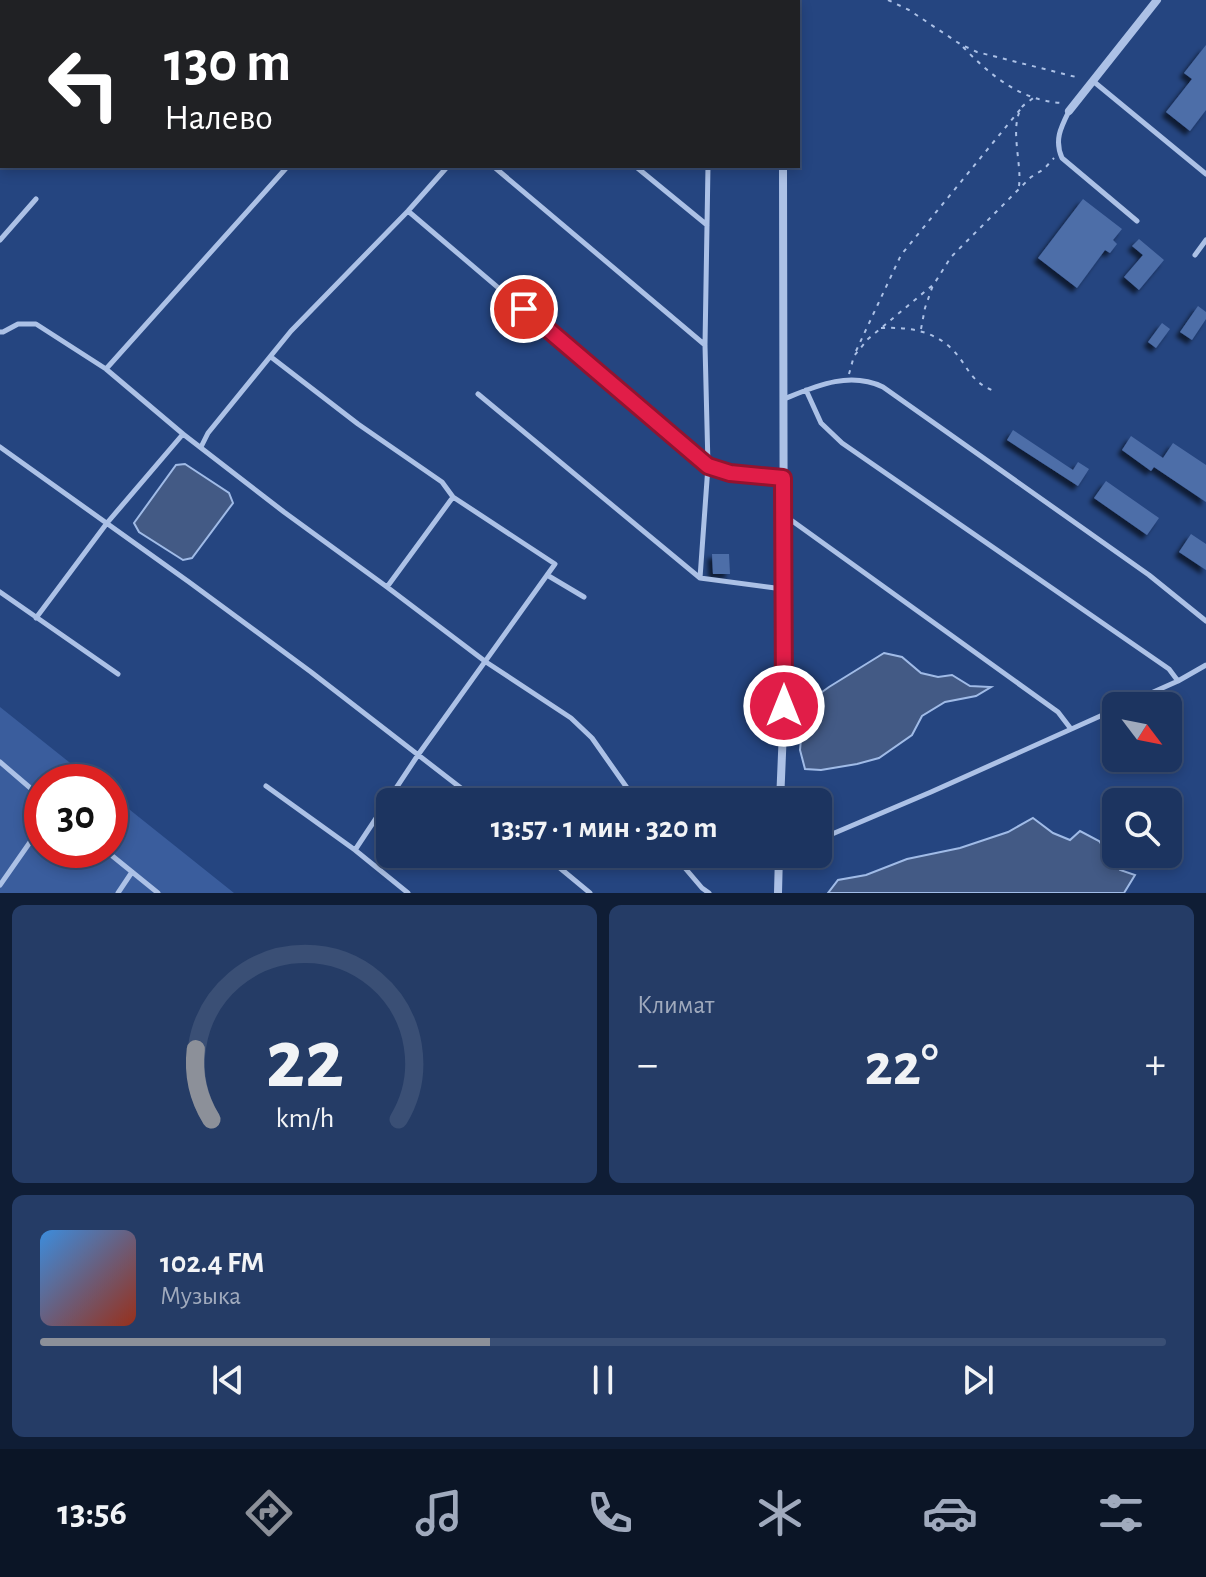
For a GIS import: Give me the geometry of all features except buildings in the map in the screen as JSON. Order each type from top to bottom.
[{"type":"street","points":[[1072,108],[1157,0]]},
{"type":"street","points":[[781,788],[784,706],[783,168]]},
{"type":"street","points":[[778,893],[779,868]]},
{"type":"lane","points":[[1093,81],[1206,174]]},
{"type":"lane","points":[[1072,108],[1060,128],[1058,140],[1062,158],[1137,221]]},
{"type":"lane","points":[[106,369],[286,168]]},
{"type":"lane","points":[[201,447],[208,433],[291,331],[446,168]]},
{"type":"lane","points":[[495,168],[705,345]]},
{"type":"lane","points":[[637,168],[707,225]]},
{"type":"lane","points":[[700,578],[708,466],[705,345],[708,168]]},
{"type":"lane","points":[[0,240],[36,199]]},
{"type":"lane","points":[[408,211],[708,466],[730,473],[783,478]]},
{"type":"lane","points":[[1195,255],[1206,240]]},
{"type":"lane","points":[[1,333],[18,324],[36,324],[106,369],[183,434],[284,512],[486,662],[571,718],[592,738],[627,788]]},
{"type":"lane","points":[[271,357],[358,424],[442,482],[453,497],[555,564],[418,755],[355,850]]},
{"type":"lane","points":[[783,399],[834,381],[869,381],[883,387],[1149,575],[1206,621]]},
{"type":"lane","points":[[806,390],[821,423],[842,443],[1169,669],[1178,681]]},
{"type":"lane","points":[[478,394],[700,578],[784,589]]},
{"type":"lane","points":[[36,618],[107,523],[183,434]]},
{"type":"lane","points":[[0,447],[311,672],[461,788]]},
{"type":"lane","points":[[387,587],[453,497]]},
{"type":"lane","points":[[784,514],[1058,712],[1071,729]]},
{"type":"lane","points":[[547,575],[584,597]]},
{"type":"lane","points":[[0,592],[118,674]]},
{"type":"lane","points":[[1153,692],[1206,665]]},
{"type":"lane","points":[[832,834],[1102,715]]},
{"type":"lane","points":[[0,762],[24,783]]},
{"type":"lane","points":[[266,786],[355,850],[408,893]]},
{"type":"lane","points":[[0,885],[24,851]]},
{"type":"lane","points":[[127,868],[158,893]]},
{"type":"lane","points":[[560,868],[590,893]]},
{"type":"lane","points":[[685,868],[709,893]]},
{"type":"lane","points":[[118,893],[132,872]]},
{"type":"path","points":[[888,0],[977,52],[1093,81]]},
{"type":"path","points":[[960,44],[1004,84],[1024,95],[1072,108]]},
{"type":"path","points":[[847,380],[854,356],[901,255],[1023,106],[1034,98]]},
{"type":"path","points":[[1019,189],[1021,174],[1016,124],[1023,106]]},
{"type":"path","points":[[920,330],[934,284],[951,257],[1031,177],[1044,169],[1059,150]]},
{"type":"path","points":[[854,356],[880,328],[934,284]]},
{"type":"path","points":[[880,328],[920,330],[939,339],[954,351],[981,385],[994,391]]},
{"type":"shaded area","points":[[185,464],[229,493],[233,503],[192,558],[183,560],[139,532],[134,523],[176,465]]},
{"type":"shaded area","points":[[884,653],[902,657],[921,673],[938,677],[952,675],[970,686],[991,687],[976,696],[945,702],[922,716],[912,735],[879,758],[821,770],[805,769],[800,750],[804,705]]},
{"type":"shaded area","points":[[0,707],[71,764],[24,764],[24,868],[128,868],[128,808],[234,893],[0,893]]},
{"type":"shaded area","points":[[1033,818],[1053,833],[1070,840],[1080,831],[1102,845],[1102,868],[1119,868],[1135,875],[1124,893],[828,893],[838,880],[866,875],[907,859],[960,848],[1008,832]]},
{"type":"route","points":[[524,309],[708,466],[730,473],[783,478],[784,706]]}]
